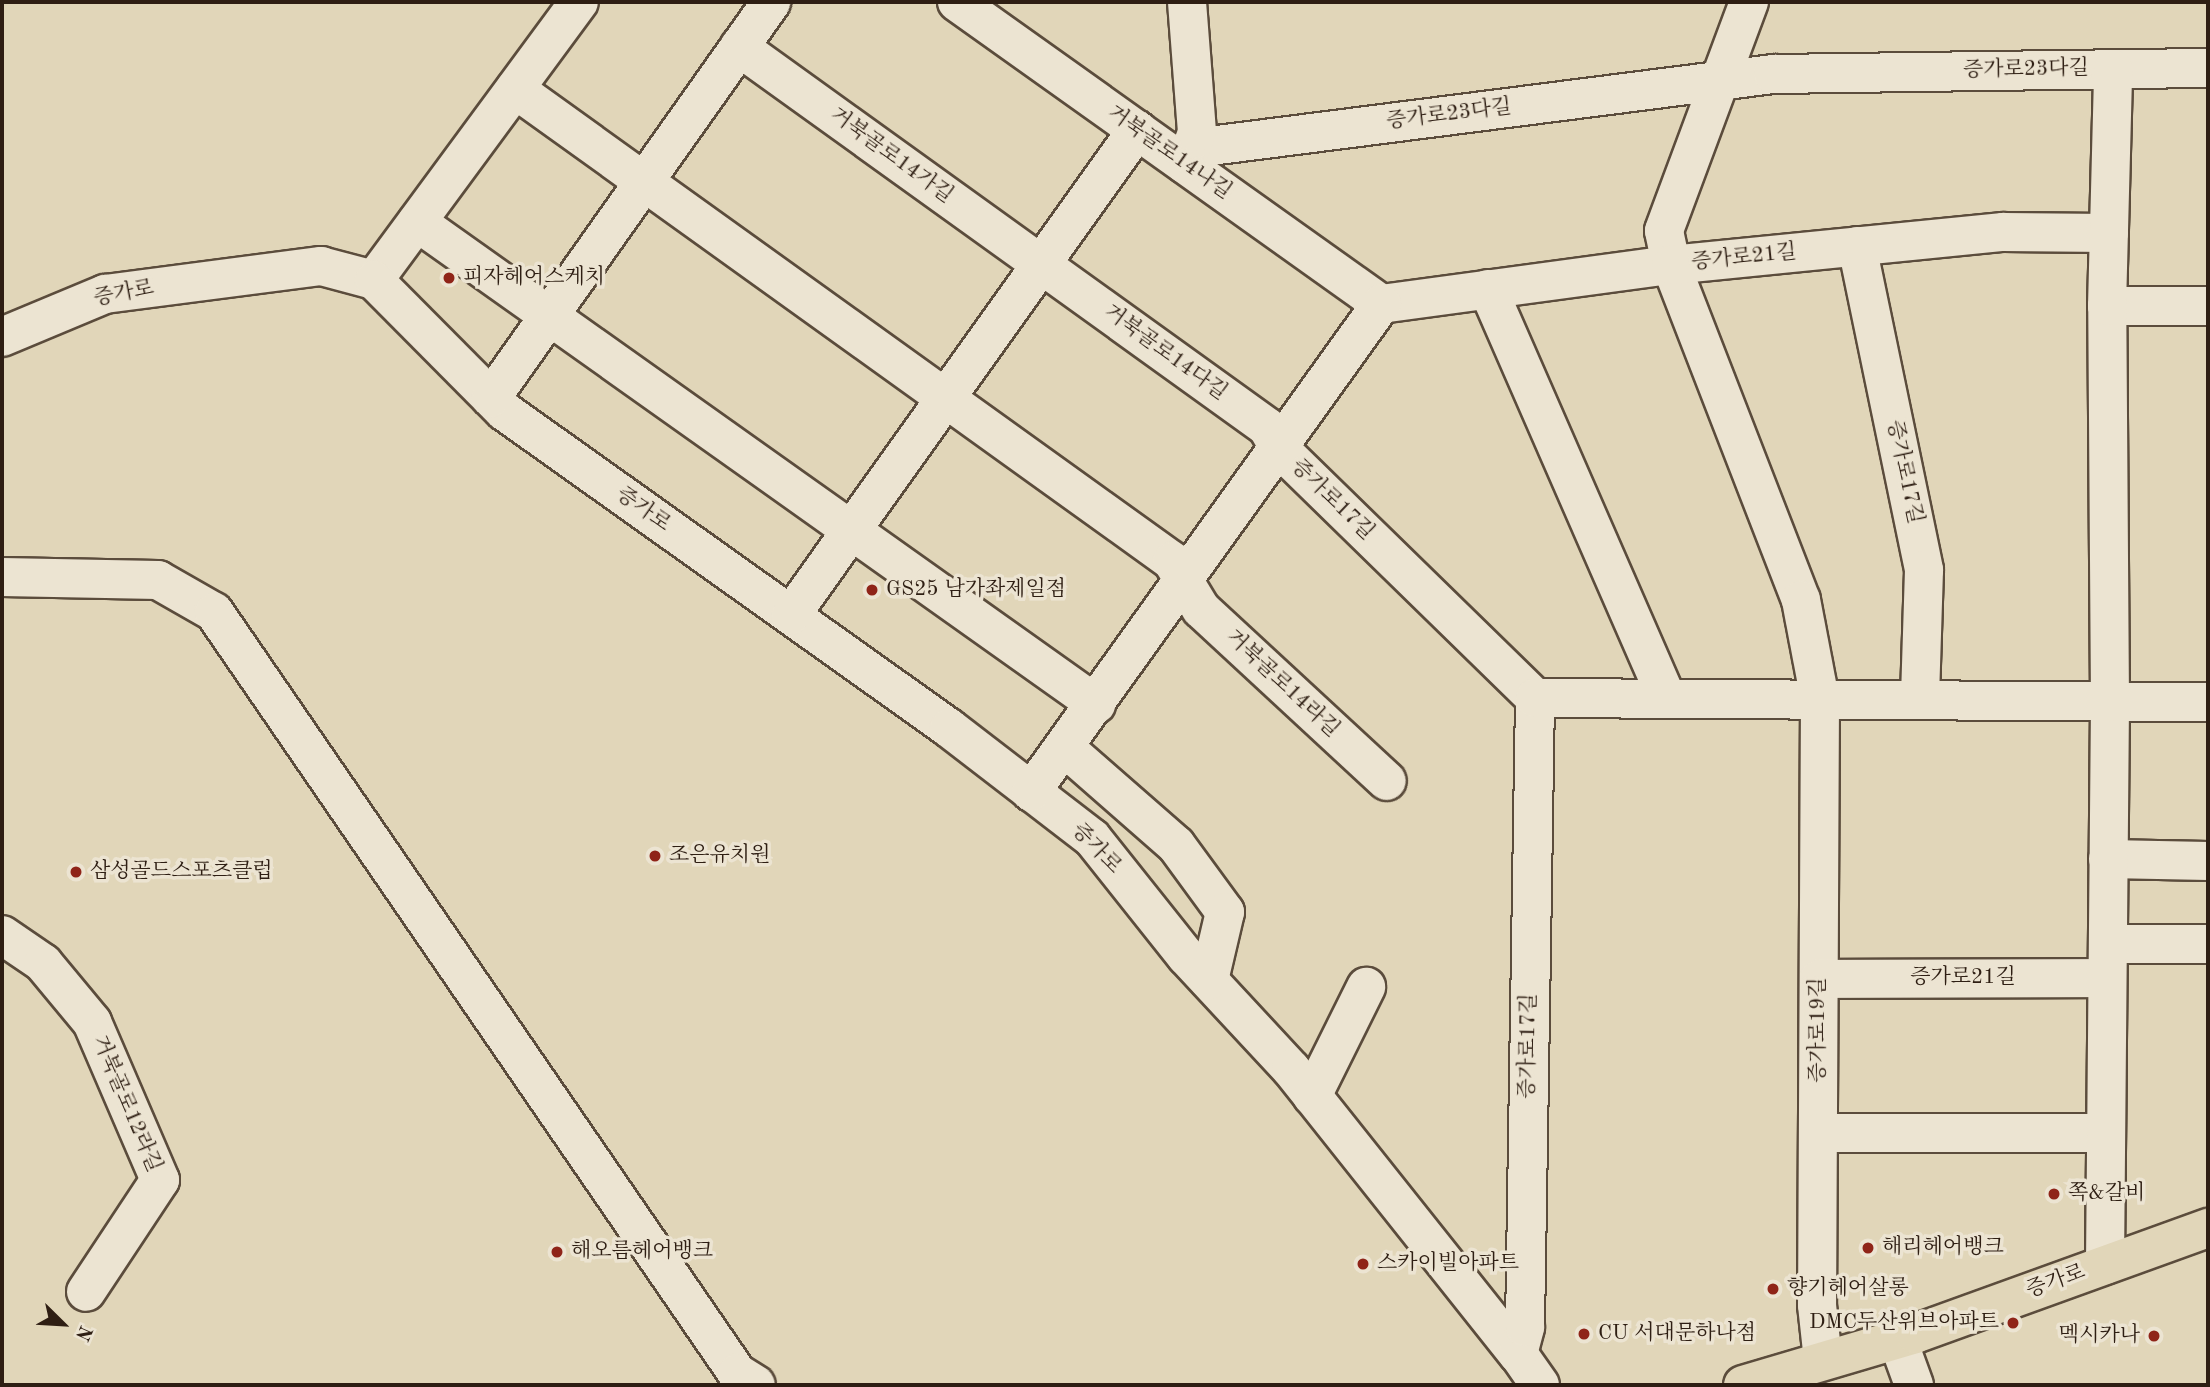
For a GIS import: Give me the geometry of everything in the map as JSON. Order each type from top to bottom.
[{"type":"main road","name":"증가로","points":[[1743,1385],[1897,1338],[2208,1228]]},
{"type":"street","points":[[374,280],[579,2]]},
{"type":"street","name":"거북골로14나길","points":[[957,2],[1381,304]]},
{"type":"street","points":[[1185,164],[1197,132],[1187,2]]},
{"type":"street","points":[[1749,2],[1664,231],[1671,265],[1801,600],[1820,700]]},
{"type":"street","points":[[491,398],[739,47],[764,4]]},
{"type":"street","name":"거북골로14가길","points":[[739,47],[1043,265]]},
{"type":"street","name":"증가로23다길","points":[[1185,164],[1210,146],[1719,79],[1773,74],[2208,68]]},
{"type":"street","points":[[2105,1265],[2110,702],[2107,306],[2113,69]]},
{"type":"street","points":[[515,89],[642,185],[1172,561],[1183,581]]},
{"type":"street","points":[[791,615],[1043,265],[1136,130]]},
{"type":"street","points":[[417,222],[1096,704]]},
{"type":"street","name":"증가로21길","points":[[1381,304],[1671,265],[1857,246],[2003,232],[2109,233]]},
{"type":"street","name":"증가로17길","points":[[1857,246],[1924,570],[1920,700]]},
{"type":"street","name":"거북골로14다길","points":[[1043,265],[1267,427],[1279,448]]},
{"type":"street","name":"증가로","points":[[2,337],[105,294],[321,266],[374,280],[491,398],[791,615],[1092,838],[1209,980],[1312,1096],[1518,1354]]},
{"type":"street","points":[[1488,289],[1667,699]]},
{"type":"street","points":[[1031,792],[1381,304]]},
{"type":"street","points":[[2107,306],[2208,306]]},
{"type":"street","name":"증가로17길","points":[[1279,448],[1535,698],[1525,1327],[1518,1354]]},
{"type":"street","points":[[2,577],[158,580],[214,612],[737,1373],[756,1385]]},
{"type":"street","name":"거북골로14라길","points":[[1183,581],[1201,609],[1387,782]]},
{"type":"street","points":[[1535,698],[2208,702]]},
{"type":"street","name":"증가로19길","points":[[1820,700],[1817,1305],[1823,1360]]},
{"type":"street","points":[[1064,747],[1176,845],[1224,912],[1209,980]]},
{"type":"street","points":[[2108,859],[2208,860]]},
{"type":"street","name":"거북골로12라길","points":[[2,935],[43,963],[92,1022],[160,1180],[86,1292]]},
{"type":"street","name":"증가로21길","points":[[1819,979],[2108,961],[2208,944]]},
{"type":"street","points":[[1312,1096],[1366,987]]},
{"type":"street","points":[[1818,1133],[2106,1133]]},
{"type":"street","points":[[1897,1338],[1914,1385]]},
{"type":"street","points":[[1518,1354],[1540,1385]]},
{"type":"place","name":"피자헤어스케치","points":[[449,278]]},
{"type":"place","name":"GS25 남가좌제일점","points":[[872,590]]},
{"type":"place","name":"조은유치원","points":[[655,856]]},
{"type":"place","name":"삼성골드스포츠클럽","points":[[76,872]]},
{"type":"place","name":"쪽&갈비","points":[[2054,1194]]},
{"type":"place","name":"해리헤어뱅크","points":[[1868,1248]]},
{"type":"place","name":"해오름헤어뱅크","points":[[557,1252]]},
{"type":"place","name":"스카이빌아파트","points":[[1363,1264]]},
{"type":"place","name":"향기헤어살롱","points":[[1773,1289]]},
{"type":"place","name":"DMC두산위브아파트","points":[[2013,1323]]},
{"type":"place","name":"CU 서대문하나점","points":[[1584,1334]]},
{"type":"place","name":"멕시카나","points":[[2154,1336]]}]
